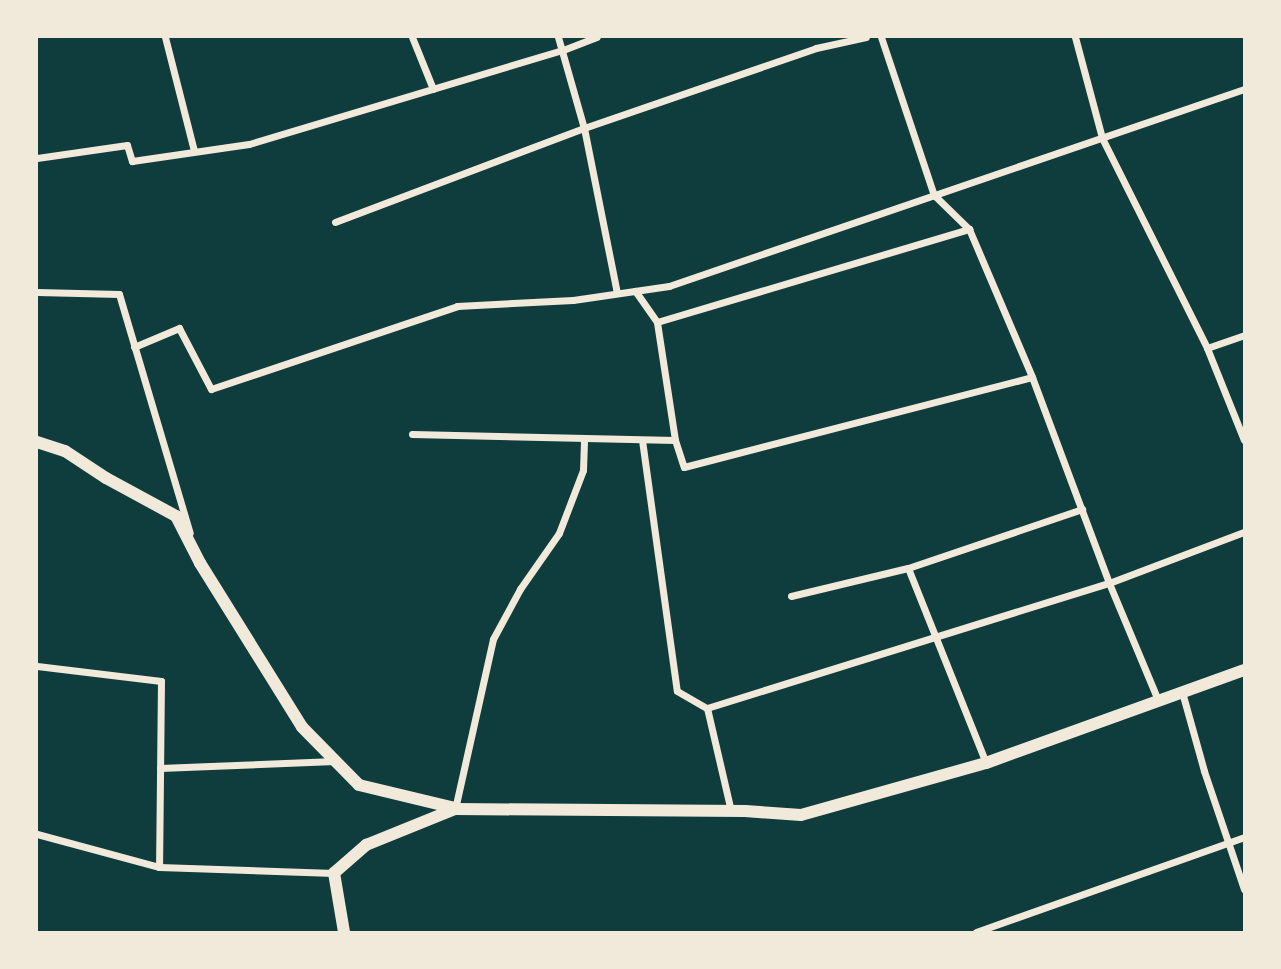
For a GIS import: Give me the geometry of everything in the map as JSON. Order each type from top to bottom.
[{"type":"street","points":[[165,37],[194,151]]},
{"type":"street","points":[[412,37],[433,89]]},
{"type":"street","points":[[558,37],[584,128],[617,293]]},
{"type":"street","points":[[37,158],[127,145],[132,161],[248,144],[563,50],[597,37]]},
{"type":"street","points":[[335,222],[584,128],[816,48],[866,37]]},
{"type":"street","points":[[881,37],[934,195],[969,229],[1032,377],[1109,583],[1158,700]]},
{"type":"street","points":[[1074,37],[1102,138],[1207,348],[1244,440]]},
{"type":"street","points":[[134,347],[179,328],[211,389],[457,306],[573,300],[669,286],[1244,89]]},
{"type":"street","points":[[657,322],[969,229]]},
{"type":"street","points":[[635,291],[657,322],[675,440],[684,467],[1032,377]]},
{"type":"street","points":[[37,292],[119,294],[198,559]]},
{"type":"street","points":[[1207,348],[1244,335]]},
{"type":"street","points":[[412,434],[675,440]]},
{"type":"street","points":[[455,808],[493,639],[520,589],[559,533],[583,470],[583,438]]},
{"type":"street","points":[[642,440],[677,691],[707,708],[1109,583],[1244,532]]},
{"type":"street","points":[[37,442],[65,451],[106,478],[176,516],[198,559],[302,727],[359,785],[455,808],[802,815],[986,763],[1244,670]]},
{"type":"street","points":[[791,596],[908,568],[1082,509]]},
{"type":"street","points":[[908,568],[938,636],[986,763]]},
{"type":"street","points":[[37,666],[161,681],[159,867]]},
{"type":"street","points":[[1182,692],[1204,771],[1244,889]]},
{"type":"street","points":[[707,708],[731,812]]},
{"type":"street","points":[[160,768],[335,761]]},
{"type":"street","points":[[37,834],[159,867],[334,873],[366,845],[455,808]]},
{"type":"street","points":[[976,932],[1244,837]]},
{"type":"street","points":[[334,873],[344,932]]}]
